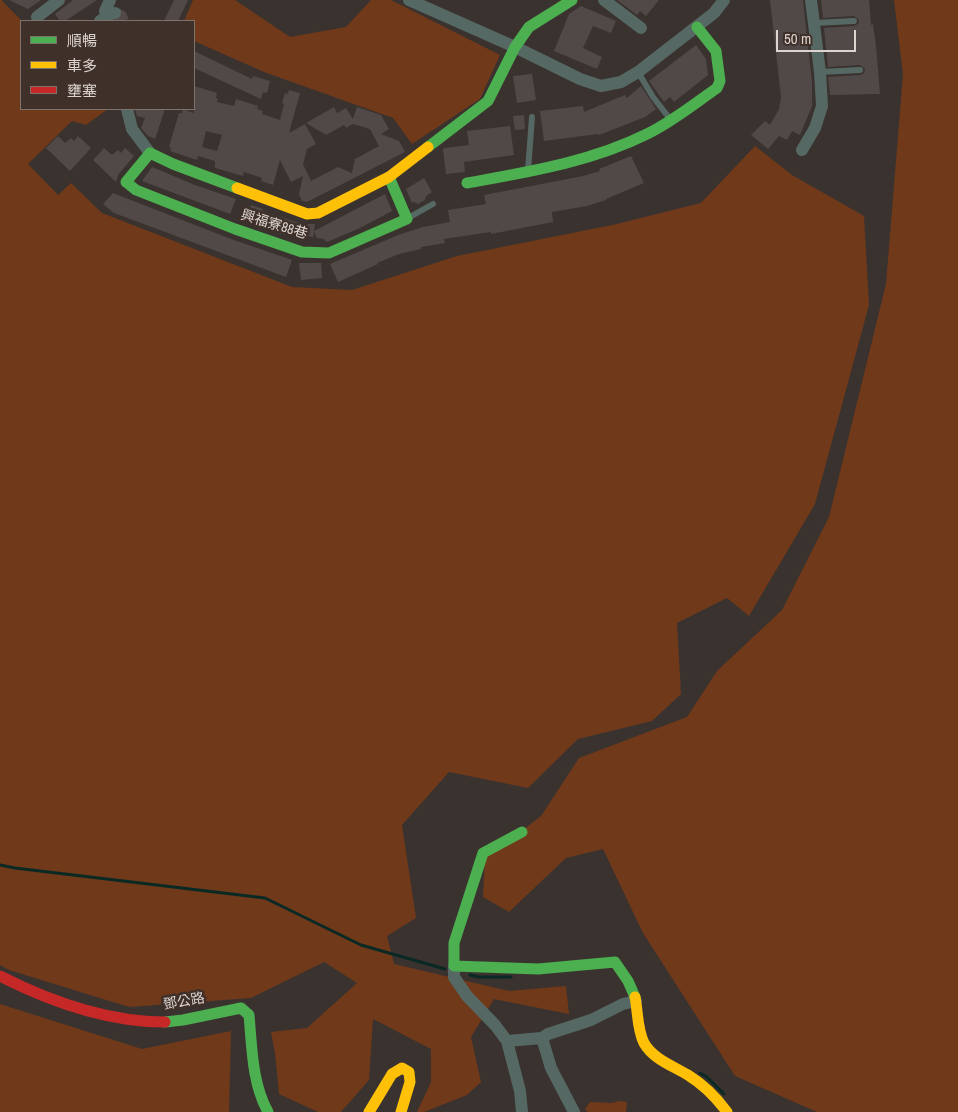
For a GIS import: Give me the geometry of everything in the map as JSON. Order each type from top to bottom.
[{"type":"street","points":[[37,17],[59,0]]},
{"type":"street","points":[[408,0],[515,47],[580,79],[601,86],[621,82],[638,72],[714,14],[724,0]]},
{"type":"street","name":"興福寮88巷","points":[[127,110],[132,130],[150,153],[173,164],[308,214],[318,213],[389,177],[488,101],[515,47],[529,27],[572,0]]},
{"type":"street","points":[[604,0],[641,28]]},
{"type":"street","points":[[802,150],[815,128],[822,106],[812,0]]},
{"type":"street","points":[[467,182],[568,163],[638,139],[671,120],[717,88],[720,81],[716,51],[696,27]]},
{"type":"street","name":"興福寮88巷","points":[[150,153],[126,182],[136,190],[235,229],[302,252],[329,253],[407,219]]},
{"type":"street","points":[[389,177],[407,219]]},
{"type":"street","points":[[522,832],[483,853],[454,943],[454,977],[467,996],[495,1025],[507,1041],[520,1091],[522,1112]]},
{"type":"street","points":[[454,966],[538,968],[615,962],[630,986],[636,1001],[641,1035],[648,1049],[716,1096],[726,1112]]},
{"type":"street","name":"鄧公路","points":[[0,976],[35,994],[100,1014],[138,1022],[168,1022],[231,1008],[241,1008],[248,1016],[260,1097],[268,1112]]},
{"type":"street","points":[[507,1041],[542,1038],[548,1034],[591,1020],[623,1004],[636,1001]]},
{"type":"street","points":[[542,1038],[551,1068],[574,1112]]},
{"type":"street","points":[[369,1112],[392,1074],[402,1068],[409,1072],[410,1082],[401,1112]]},
{"type":"lane","points":[[814,23],[854,21]]},
{"type":"lane","points":[[820,72],[860,70]]},
{"type":"lane","points":[[638,72],[653,97],[671,120]]},
{"type":"lane","points":[[528,172],[532,117]]},
{"type":"lane","points":[[407,219],[433,204]]},
{"type":"shaded area","points":[[0,0],[3,0],[21,20],[20,110],[107,110],[86,125],[72,121],[28,164],[58,195],[71,183],[102,213],[292,287],[352,290],[457,256],[617,224],[701,203],[755,146],[792,175],[864,216],[869,305],[815,504],[749,616],[727,598],[677,623],[681,694],[652,721],[578,739],[528,788],[449,772],[402,825],[416,918],[387,936],[394,964],[509,991],[566,986],[569,1014],[494,999],[471,1037],[481,1082],[467,1095],[424,1112],[417,1112],[431,1082],[431,1049],[373,1019],[369,1080],[341,1112],[318,1112],[279,1094],[271,1032],[307,1028],[357,983],[324,962],[251,998],[129,1007],[9,970],[0,965]]},
{"type":"shaded area","points":[[193,0],[235,0],[290,37],[346,27],[371,0],[391,0],[500,55],[480,99],[412,144],[393,118],[264,72],[195,41],[195,20],[184,20]]},
{"type":"shaded area","points":[[894,0],[958,0],[958,1112],[817,1112],[735,1076],[643,933],[603,849],[566,858],[509,912],[483,897],[485,859],[541,816],[579,758],[687,717],[717,671],[782,610],[829,517],[886,284],[903,74]]},
{"type":"shaded area","points":[[0,1004],[142,1049],[231,1031],[229,1112],[0,1112]]},
{"type":"shaded area","points":[[590,1102],[612,1103],[627,1102],[626,1112],[588,1112],[585,1109]]},
{"type":"building","points":[[9,0],[41,0],[28,9]]},
{"type":"building","points":[[73,0],[97,0],[67,20],[59,20],[55,14]]},
{"type":"building","points":[[174,0],[188,0],[178,20],[164,20]]},
{"type":"building","points":[[617,0],[659,0],[646,16],[640,11],[637,15]]},
{"type":"building","points":[[770,0],[803,0],[812,82],[812,106],[800,135],[792,131],[787,140],[779,136],[768,149],[751,135],[765,121],[770,125],[779,109],[781,97]]},
{"type":"building","points":[[821,0],[869,0],[871,25],[873,24],[876,46],[880,94],[830,95],[828,77],[860,75],[864,73],[865,69],[860,65],[828,67],[824,28],[854,26],[858,24],[859,20],[854,16],[823,18]]},
{"type":"building","points":[[581,6],[616,21],[611,33],[593,26],[583,48],[602,57],[597,69],[554,51],[569,14]]},
{"type":"building","points":[[696,45],[706,59],[708,75],[674,102],[670,97],[664,102],[649,81]]},
{"type":"building","points":[[195,51],[252,79],[253,76],[270,81],[267,93],[263,92],[261,99],[195,68]]},
{"type":"building","points":[[532,74],[536,100],[517,103],[513,76]]},
{"type":"building","points":[[195,86],[217,93],[217,102],[234,106],[236,99],[258,106],[257,109],[263,111],[262,114],[280,120],[285,93],[288,94],[289,90],[300,93],[289,133],[305,124],[316,144],[307,149],[303,164],[311,181],[338,167],[352,173],[355,159],[379,146],[370,129],[353,124],[346,128],[344,125],[326,135],[306,123],[334,107],[337,113],[346,108],[353,119],[357,107],[381,115],[389,129],[381,134],[399,141],[405,152],[307,202],[302,201],[299,194],[303,176],[291,182],[280,160],[273,185],[261,181],[262,178],[244,172],[243,176],[215,168],[215,161],[198,156],[197,160],[170,151],[171,148],[169,147],[179,113],[186,110],[194,113]],"holes":[[[206,131],[222,135],[217,151],[202,147]]]},
{"type":"building","points":[[641,86],[656,109],[645,117],[599,135],[544,141],[540,111],[583,106],[584,112],[625,95],[627,98]]},
{"type":"building","points":[[135,110],[165,110],[155,139],[148,136],[141,128],[145,118],[137,116]]},
{"type":"building","points":[[524,115],[525,129],[515,130],[513,116]]},
{"type":"building","points":[[510,126],[514,155],[464,162],[465,172],[446,174],[443,149],[469,145],[467,131]]},
{"type":"building","points":[[58,136],[65,143],[71,138],[74,141],[78,136],[91,148],[70,171],[46,148]]},
{"type":"building","points":[[104,148],[112,155],[118,150],[121,153],[125,148],[134,156],[118,175],[116,182],[93,160]]},
{"type":"building","points":[[631,156],[644,183],[606,200],[587,206],[552,212],[553,222],[491,234],[491,232],[444,239],[445,243],[421,247],[421,249],[399,254],[338,282],[330,264],[398,235],[423,227],[450,222],[448,210],[486,204],[484,195],[583,176],[600,171],[599,169]]},
{"type":"building","points":[[152,167],[195,185],[236,199],[230,214],[142,181]]},
{"type":"building","points":[[424,178],[432,192],[426,196],[425,200],[418,204],[412,203],[406,189]]},
{"type":"building","points":[[113,193],[231,239],[292,260],[286,277],[114,213],[103,204]]},
{"type":"building","points":[[385,194],[392,211],[360,228],[327,242],[324,239],[317,238],[314,232],[313,237],[281,234],[245,221],[251,205],[263,209],[262,211],[293,221],[315,224],[314,231]]},
{"type":"building","points":[[299,263],[321,263],[322,278],[301,280]]},
{"type":"waterway","points":[[0,865],[265,898],[361,945],[445,969]]},
{"type":"waterway","points":[[470,975],[479,977],[511,977]]},
{"type":"waterway","points":[[700,1073],[707,1077],[724,1094]]},
{"type":"tunnel","points":[[115,13],[121,16],[123,20]]},
{"type":"traffic: fast","points":[[428,147],[488,101],[515,47],[529,27],[572,0]]},
{"type":"traffic: fast","points":[[467,183],[582,159],[626,144],[674,118],[717,88],[720,81],[716,51],[697,27]]},
{"type":"traffic: fast","points":[[237,188],[173,164],[150,153],[126,182],[136,190],[235,229],[302,252],[329,253],[407,219],[389,177]]},
{"type":"traffic: fast","points":[[522,832],[483,853],[454,943],[454,966],[538,969],[615,962],[628,981],[635,997]]},
{"type":"traffic: fast","points":[[165,1022],[241,1008],[249,1015],[256,1077],[268,1112]]},
{"type":"traffic: slow","points":[[237,188],[307,214],[318,213],[389,177],[428,147]]},
{"type":"traffic: slow","points":[[635,997],[640,1032],[648,1049],[658,1058],[699,1083],[714,1096],[727,1112]]},
{"type":"traffic: slow","points":[[369,1112],[392,1074],[402,1068],[409,1072],[410,1082],[401,1112]]},
{"type":"traffic: jam","points":[[0,976],[39,994],[80,1009],[122,1018],[165,1022]]}]
